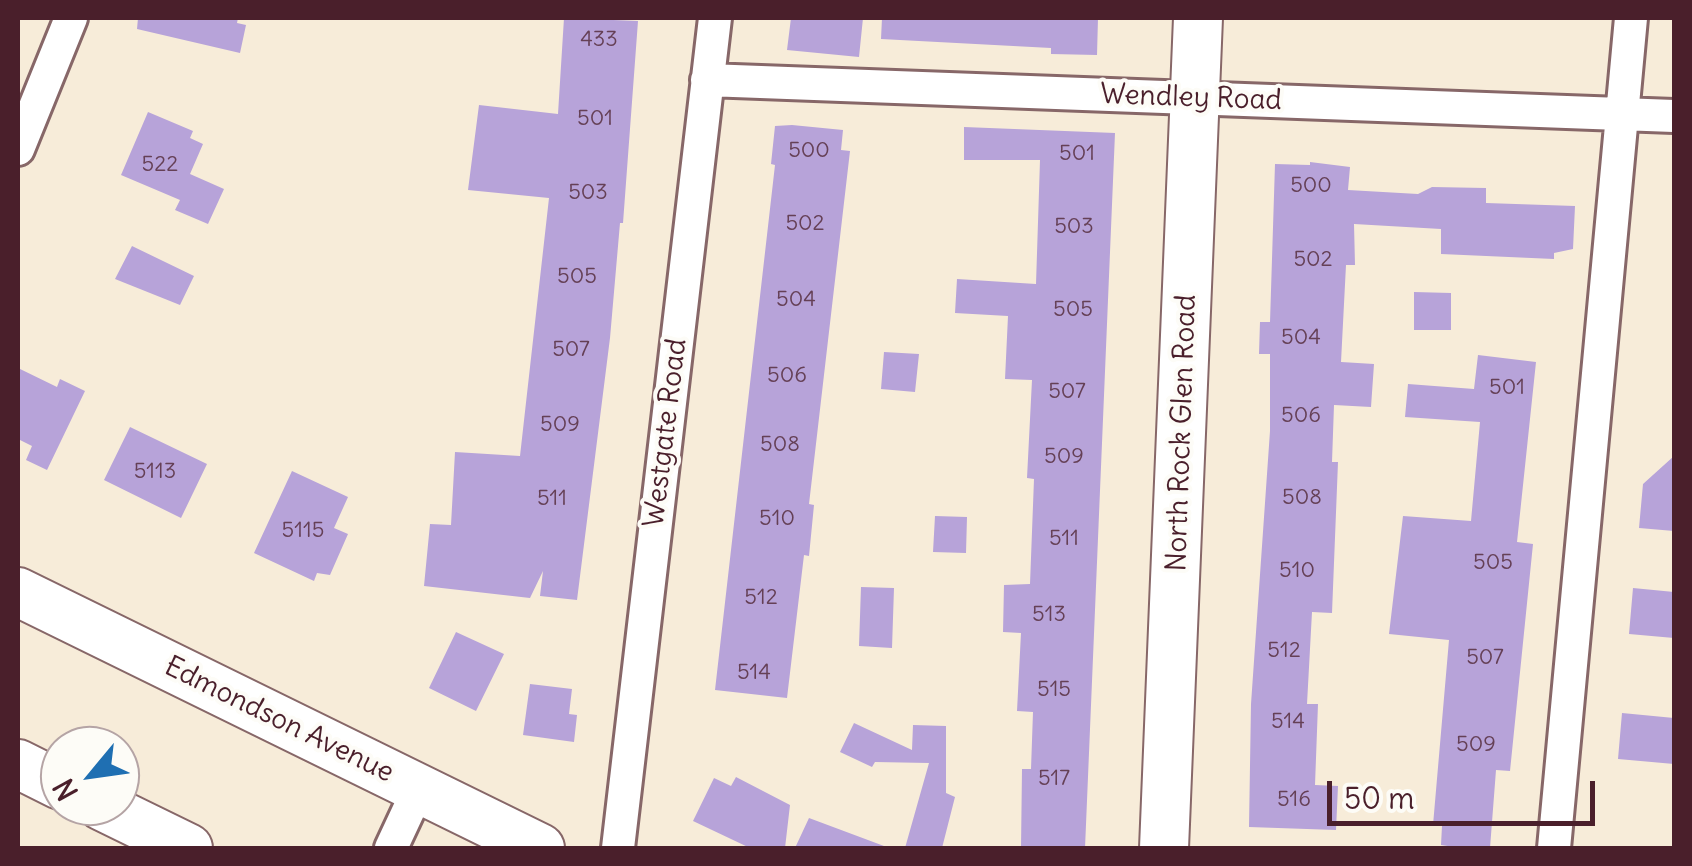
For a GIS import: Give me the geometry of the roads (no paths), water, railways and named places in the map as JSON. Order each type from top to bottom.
[{"type":"street","points":[[18,149],[71,18]]},
{"type":"street","name":"Westgate Road","points":[[618,848],[714,18]]},
{"type":"street","name":"North Rock Glen Road","points":[[1164,848],[1198,18]]},
{"type":"street","points":[[1554,848],[1631,18]]},
{"type":"street","name":"Wendley Road","points":[[707,80],[1674,116]]},
{"type":"street","name":"Edmondson Avenue","points":[[18,592],[540,848]]},
{"type":"street","points":[[390,848],[419,788]]},
{"type":"street","points":[[140,825],[188,848]]}]
